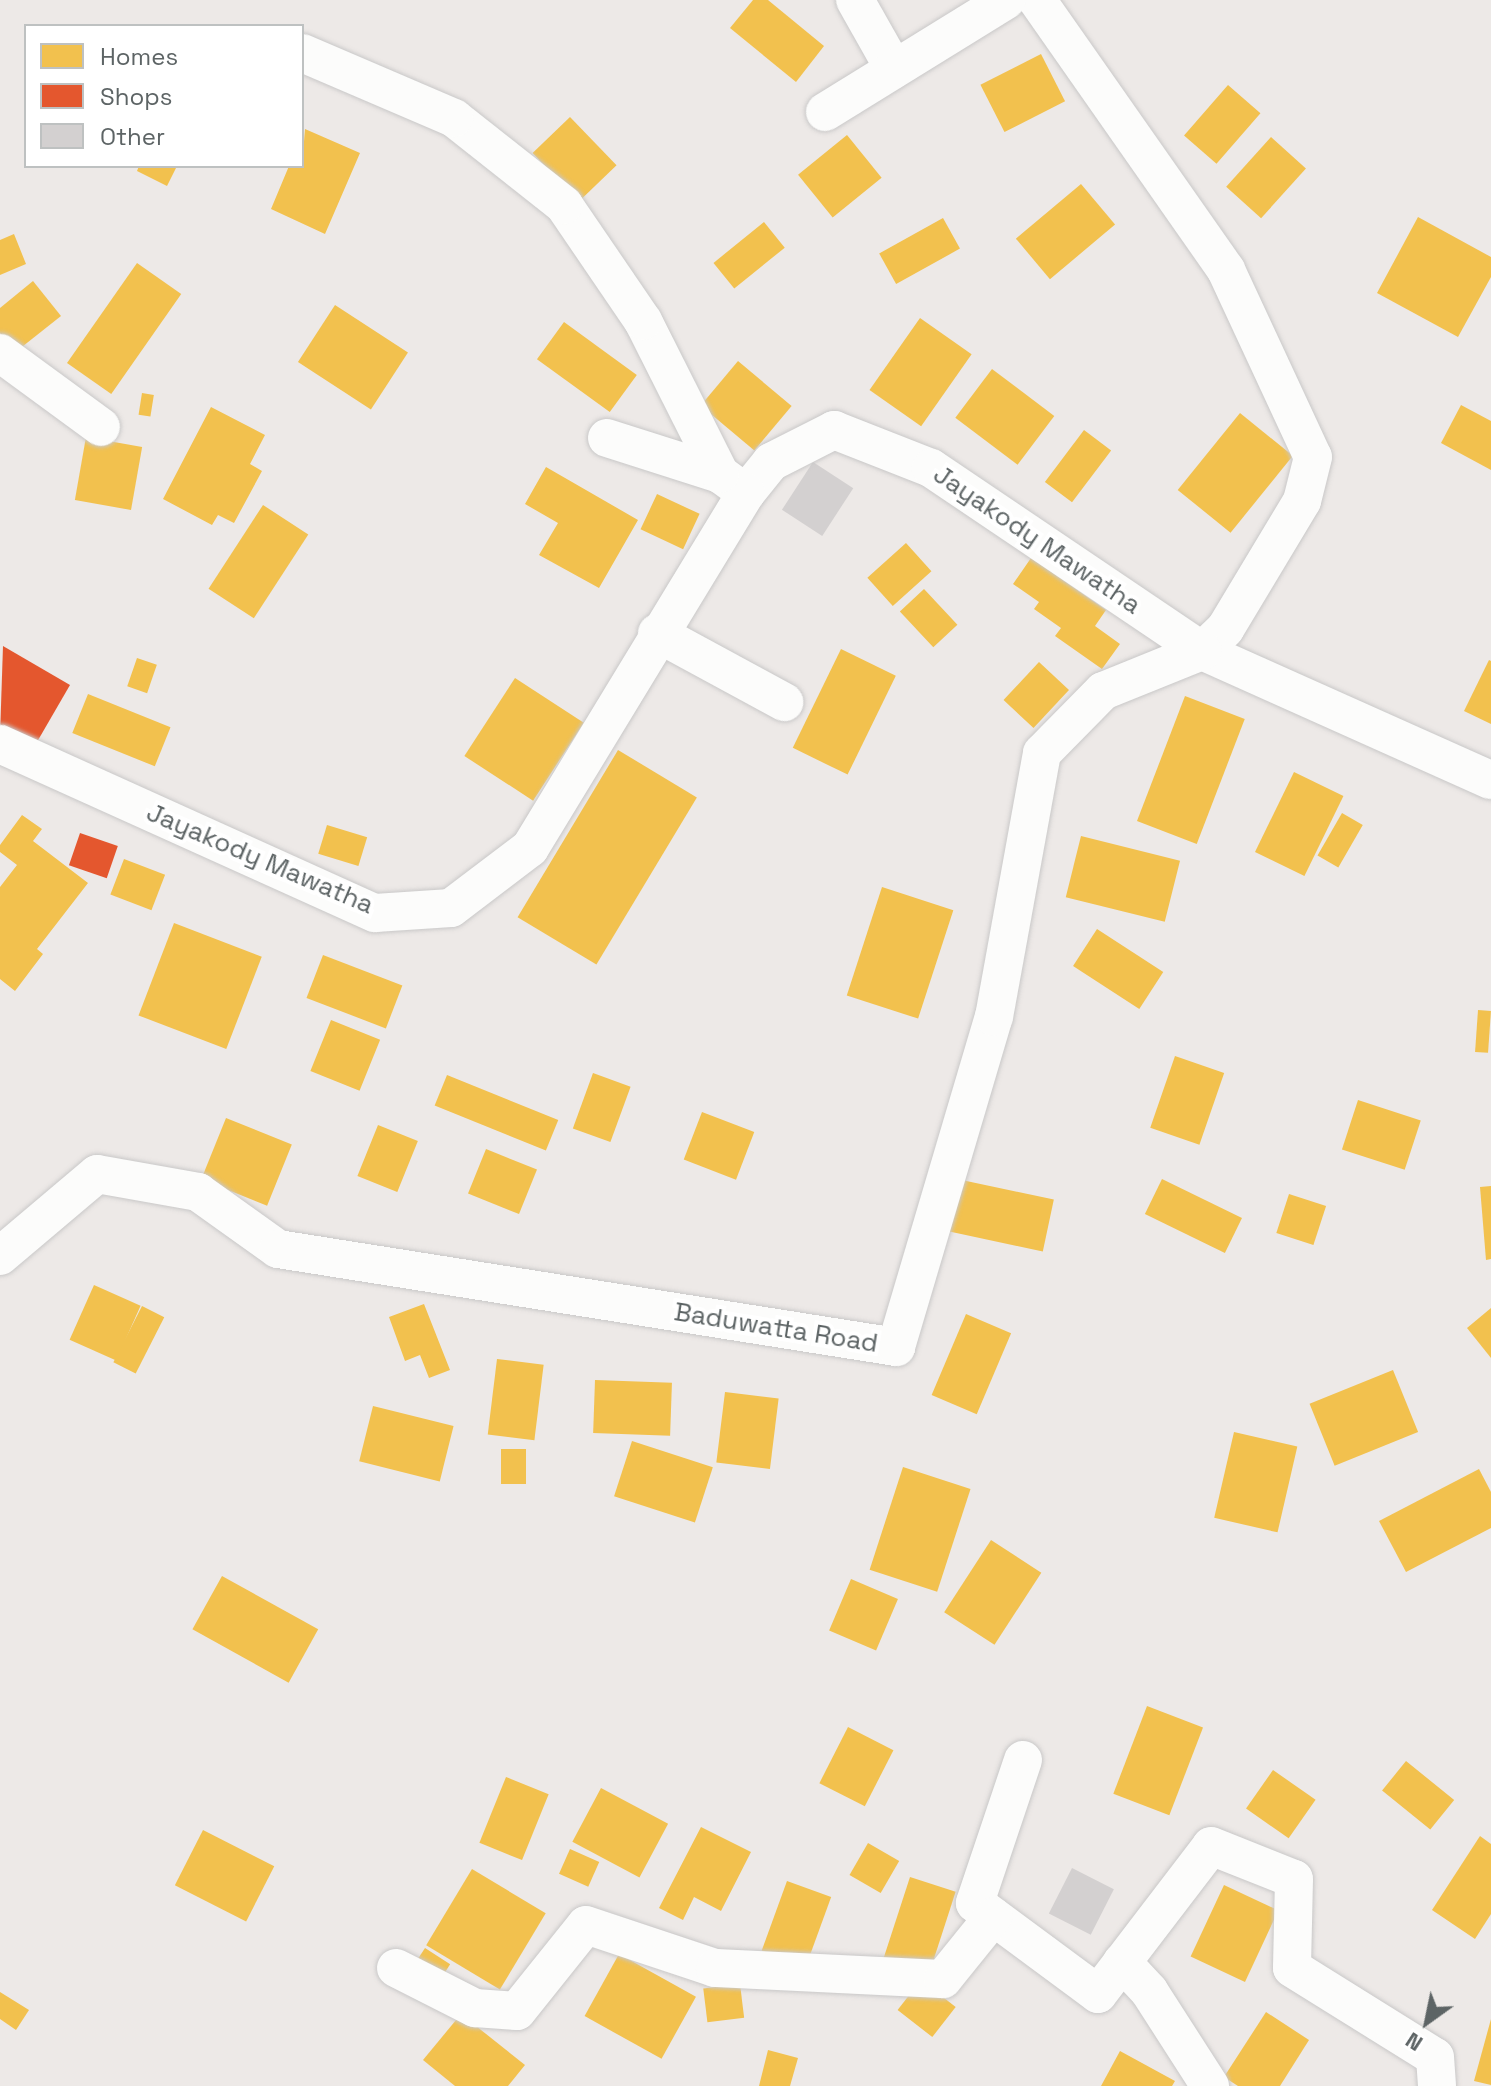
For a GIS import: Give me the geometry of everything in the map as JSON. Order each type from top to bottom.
[{"type":"street","points":[[855,0],[894,69]]},
{"type":"street","points":[[825,112],[1006,0]]},
{"type":"street","points":[[1037,0],[1226,270],[1313,457],[1302,501],[1214,640]]},
{"type":"street","points":[[304,54],[454,118],[564,205],[643,321],[733,484]]},
{"type":"street","points":[[0,353],[101,427]]},
{"type":"street","name":"Jayakody Mawatha","points":[[0,744],[375,913],[451,908],[530,848],[657,633],[733,484],[834,430],[931,468],[1214,640],[1491,780]]},
{"type":"street","points":[[607,438],[733,484]]},
{"type":"street","points":[[657,633],[784,702]]},
{"type":"street","name":"Baduwatta Road","points":[[0,1256],[97,1174],[198,1192],[278,1249],[896,1347],[994,1017],[1042,753],[1103,691],[1214,640]]},
{"type":"street","points":[[1023,1760],[975,1903],[1098,1994],[1211,1846],[1294,1879],[1292,1968],[1435,2057],[1437,2086]]},
{"type":"street","points":[[396,1968],[475,2008],[517,2011],[586,1925],[715,1968],[943,1979],[993,1917]]},
{"type":"street","points":[[1122,1962],[1149,1991],[1210,2086]]},
{"type":"building: Homes","points":[[753,0],[768,0],[824,46],[796,82],[730,28]]},
{"type":"building: Homes","points":[[1041,54],[1065,101],[1004,132],[980,85]]},
{"type":"building: Homes","points":[[1228,85],[1260,113],[1216,164],[1184,136]]},
{"type":"building: Homes","points":[[570,117],[617,165],[579,201],[533,153]]},
{"type":"building: Homes","points":[[305,129],[360,153],[325,234],[271,209],[288,168],[304,168]]},
{"type":"building: Homes","points":[[847,135],[882,178],[833,217],[798,175]]},
{"type":"building: Homes","points":[[1271,137],[1306,168],[1261,218],[1226,187]]},
{"type":"building: Homes","points":[[138,168],[176,168],[167,186],[137,171]]},
{"type":"building: Homes","points":[[1081,184],[1115,225],[1050,279],[1016,239]]},
{"type":"building: Homes","points":[[1418,217],[1491,257],[1491,277],[1458,337],[1377,293]]},
{"type":"building: Homes","points":[[943,218],[960,249],[896,284],[879,253]]},
{"type":"building: Homes","points":[[764,222],[785,248],[734,289],[713,263]]},
{"type":"building: Homes","points":[[14,234],[26,264],[0,275],[0,240]]},
{"type":"building: Homes","points":[[137,263],[181,294],[111,394],[67,363]]},
{"type":"building: Homes","points":[[33,281],[61,316],[13,354],[0,338],[0,308]]},
{"type":"building: Homes","points":[[335,305],[408,352],[371,409],[298,362]]},
{"type":"building: Homes","points":[[920,318],[972,354],[921,426],[870,390]]},
{"type":"building: Homes","points":[[564,322],[637,375],[610,412],[537,359]]},
{"type":"building: Homes","points":[[738,361],[792,406],[754,450],[701,405]]},
{"type":"building: Homes","points":[[992,369],[1054,416],[1018,465],[955,418]]},
{"type":"building: Homes","points":[[142,393],[154,395],[150,417],[139,415]]},
{"type":"building: Homes","points":[[1461,405],[1491,421],[1491,470],[1441,443]]},
{"type":"building: Homes","points":[[211,407],[265,435],[250,464],[262,471],[234,523],[218,515],[212,525],[163,499]]},
{"type":"building: Homes","points":[[1240,413],[1293,456],[1231,533],[1178,490]]},
{"type":"building: Homes","points":[[1084,430],[1111,450],[1072,502],[1045,482]]},
{"type":"building: Homes","points":[[86,437],[142,447],[131,510],[75,500]]},
{"type":"building: Homes","points":[[546,467],[638,520],[599,588],[539,555],[558,523],[525,504]]},
{"type":"building: Homes","points":[[657,494],[700,514],[683,549],[641,529]]},
{"type":"building: Homes","points":[[263,505],[308,534],[254,618],[209,589]]},
{"type":"building: Homes","points":[[906,543],[931,571],[893,606],[867,578]]},
{"type":"building: Homes","points":[[1031,558],[1106,610],[1095,626],[1120,644],[1102,669],[1055,636],[1061,628],[1034,609],[1039,602],[1013,584]]},
{"type":"building: Homes","points":[[924,589],[957,625],[933,647],[900,612]]},
{"type":"building: Homes","points":[[841,649],[896,676],[848,775],[793,748]]},
{"type":"building: Homes","points":[[137,658],[157,665],[147,693],[127,686]]},
{"type":"building: Homes","points":[[1491,661],[1491,724],[1464,711]]},
{"type":"building: Homes","points":[[1039,662],[1069,690],[1034,728],[1004,700]]},
{"type":"building: Homes","points":[[515,678],[584,723],[533,801],[464,756]]},
{"type":"building: Homes","points":[[88,694],[171,727],[155,766],[72,733]]},
{"type":"building: Homes","points":[[1185,696],[1245,719],[1197,844],[1137,821]]},
{"type":"building: Homes","points":[[618,750],[697,797],[596,965],[518,917]]},
{"type":"building: Homes","points":[[1294,772],[1343,796],[1304,876],[1255,852]]},
{"type":"building: Homes","points":[[1342,813],[1363,825],[1338,867],[1318,855]]},
{"type":"building: Homes","points":[[22,815],[42,829],[33,841],[88,883],[37,949],[43,954],[15,991],[0,979],[0,887],[17,865],[0,852],[0,845]]},
{"type":"building: Homes","points":[[327,825],[367,837],[358,866],[318,854]]},
{"type":"building: Homes","points":[[1081,836],[1180,861],[1165,922],[1066,897]]},
{"type":"building: Homes","points":[[124,859],[165,875],[151,910],[110,894]]},
{"type":"building: Homes","points":[[882,887],[953,910],[918,1019],[847,995]]},
{"type":"building: Homes","points":[[174,923],[262,957],[226,1049],[139,1015]]},
{"type":"building: Homes","points":[[1097,929],[1163,972],[1139,1009],[1073,966]]},
{"type":"building: Homes","points":[[323,955],[402,985],[386,1028],[307,998]]},
{"type":"building: Homes","points":[[1478,1010],[1491,1011],[1488,1053],[1475,1052]]},
{"type":"building: Homes","points":[[331,1020],[380,1040],[360,1091],[310,1071]]},
{"type":"building: Homes","points":[[1175,1056],[1224,1073],[1199,1145],[1150,1128]]},
{"type":"building: Homes","points":[[593,1073],[631,1087],[610,1142],[573,1128]]},
{"type":"building: Homes","points":[[447,1075],[558,1120],[546,1151],[435,1106]]},
{"type":"building: Homes","points":[[1358,1100],[1421,1120],[1405,1170],[1342,1149]]},
{"type":"building: Homes","points":[[702,1112],[754,1132],[736,1180],[684,1160]]},
{"type":"building: Homes","points":[[226,1118],[292,1145],[267,1206],[201,1179]]},
{"type":"building: Homes","points":[[378,1125],[418,1141],[397,1192],[357,1176]]},
{"type":"building: Homes","points":[[486,1149],[537,1170],[519,1214],[468,1194]]},
{"type":"building: Homes","points":[[957,1179],[1054,1200],[1043,1251],[946,1231]]},
{"type":"building: Homes","points":[[1162,1179],[1242,1218],[1225,1253],[1145,1214]]},
{"type":"building: Homes","points":[[1491,1186],[1491,1259],[1486,1260],[1480,1187]]},
{"type":"building: Homes","points":[[1289,1194],[1326,1206],[1313,1245],[1276,1233]]},
{"type":"building: Homes","points":[[94,1285],[141,1306],[116,1361],[70,1340]]},
{"type":"building: Homes","points":[[424,1304],[450,1370],[429,1378],[420,1355],[405,1361],[389,1317]]},
{"type":"building: Homes","points":[[142,1306],[164,1317],[136,1373],[113,1362]]},
{"type":"building: Homes","points":[[1491,1308],[1491,1358],[1467,1328]]},
{"type":"building: Homes","points":[[966,1314],[1011,1333],[977,1414],[932,1395]]},
{"type":"building: Homes","points":[[497,1359],[544,1365],[534,1440],[488,1434]]},
{"type":"building: Homes","points":[[1393,1370],[1418,1432],[1335,1466],[1310,1404]]},
{"type":"building: Homes","points":[[595,1380],[672,1383],[670,1436],[593,1433]]},
{"type":"building: Homes","points":[[725,1392],[779,1399],[770,1469],[716,1462]]},
{"type":"building: Homes","points":[[373,1406],[454,1426],[440,1481],[359,1461]]},
{"type":"building: Homes","points":[[1234,1432],[1297,1447],[1278,1532],[1214,1518]]},
{"type":"building: Homes","points":[[632,1441],[713,1467],[695,1522],[614,1496]]},
{"type":"building: Homes","points":[[501,1449],[526,1449],[526,1484],[501,1484]]},
{"type":"building: Homes","points":[[903,1467],[971,1489],[937,1592],[870,1570]]},
{"type":"building: Homes","points":[[1479,1469],[1491,1492],[1491,1528],[1406,1572],[1379,1521]]},
{"type":"building: Homes","points":[[991,1540],[1041,1573],[994,1645],[944,1612]]},
{"type":"building: Homes","points":[[222,1576],[318,1629],[289,1683],[192,1629]]},
{"type":"building: Homes","points":[[851,1579],[898,1599],[876,1650],[829,1631]]},
{"type":"building: Homes","points":[[1147,1706],[1203,1728],[1169,1815],[1113,1794]]},
{"type":"building: Homes","points":[[848,1727],[893,1750],[865,1806],[819,1783]]},
{"type":"building: Homes","points":[[1406,1761],[1454,1800],[1430,1830],[1382,1791]]},
{"type":"building: Homes","points":[[1273,1770],[1316,1800],[1289,1838],[1246,1809]]},
{"type":"building: Homes","points":[[506,1777],[549,1794],[522,1860],[479,1843]]},
{"type":"building: Homes","points":[[601,1788],[668,1824],[639,1878],[572,1842]]},
{"type":"building: Homes","points":[[701,1827],[751,1852],[721,1911],[694,1897],[683,1920],[659,1908]]},
{"type":"building: Homes","points":[[203,1830],[274,1866],[246,1922],[175,1885]]},
{"type":"building: Homes","points":[[1480,1836],[1491,1844],[1491,1914],[1475,1939],[1432,1910]]},
{"type":"building: Homes","points":[[868,1843],[899,1861],[881,1893],[850,1875]]},
{"type":"building: Homes","points":[[570,1849],[599,1862],[588,1887],[559,1874]]},
{"type":"building: Homes","points":[[472,1869],[546,1913],[500,1990],[426,1945]]},
{"type":"building: Homes","points":[[910,1877],[956,1892],[929,1973],[884,1958]]},
{"type":"building: Homes","points":[[787,1881],[831,1897],[806,1967],[762,1951]]},
{"type":"building: Homes","points":[[1224,1885],[1278,1910],[1245,1982],[1191,1957]]},
{"type":"building: Homes","points":[[425,1948],[450,1964],[438,1983],[413,1966]]},
{"type":"building: Homes","points":[[619,1954],[696,1997],[662,2059],[585,2016]]},
{"type":"building: Homes","points":[[921,1980],[956,2007],[932,2037],[898,2010]]},
{"type":"building: Homes","points":[[740,1984],[744,2018],[707,2022],[703,1989]]},
{"type":"building: Homes","points":[[0,1992],[29,2010],[16,2030],[0,2019]]},
{"type":"building: Homes","points":[[1266,2012],[1309,2040],[1280,2086],[1238,2086],[1224,2077]]},
{"type":"building: Homes","points":[[461,2014],[525,2065],[508,2086],[455,2086],[423,2060]]},
{"type":"building: Homes","points":[[1491,2019],[1491,2085],[1474,2081]]},
{"type":"building: Homes","points":[[768,2050],[798,2058],[790,2086],[759,2086]]},
{"type":"building: Homes","points":[[1120,2051],[1175,2081],[1172,2086],[1101,2086]]},
{"type":"building: Shops","points":[[3,646],[70,685],[30,754],[0,736]]},
{"type":"building: Shops","points":[[80,833],[118,846],[107,878],[69,865]]},
{"type":"building: Other","points":[[813,462],[853,488],[822,536],[782,510]]},
{"type":"building: Other","points":[[1072,1868],[1114,1889],[1091,1935],[1049,1913]]}]
